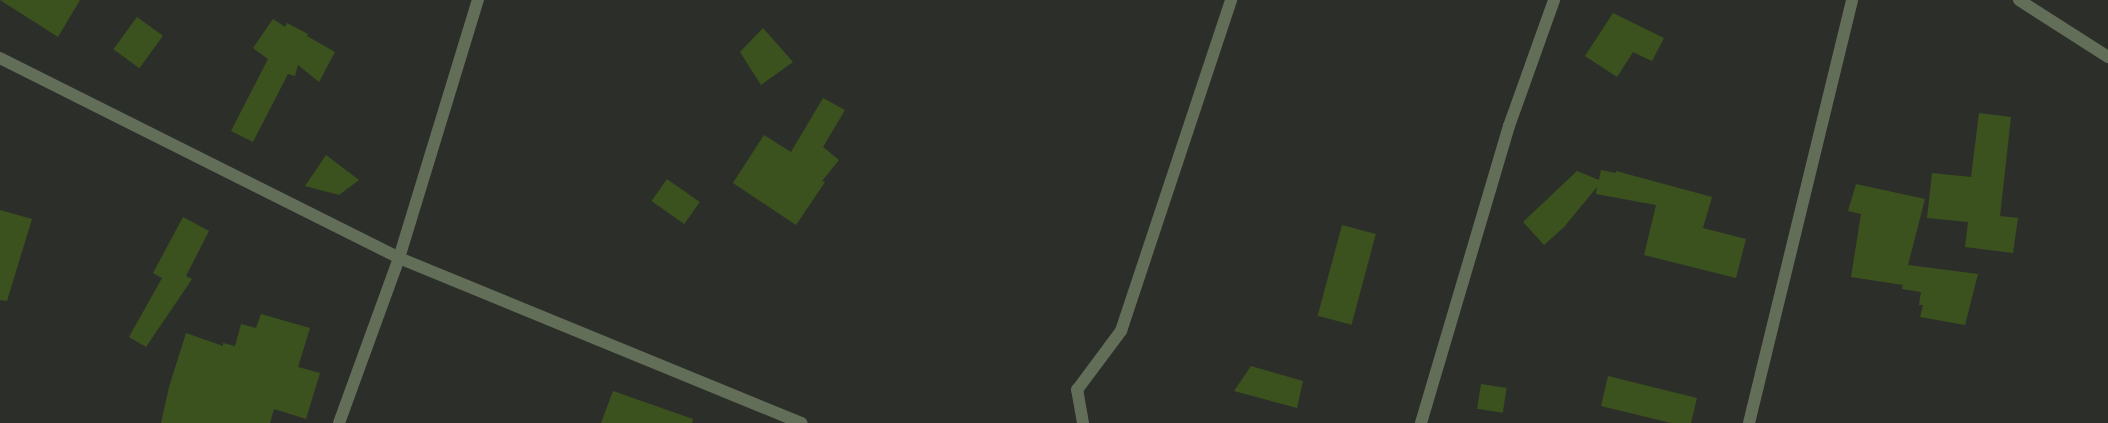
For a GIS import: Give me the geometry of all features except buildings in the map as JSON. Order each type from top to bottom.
[{"type":"street","points":[[339,423],[399,258],[478,0]]},
{"type":"street","points":[[1083,423],[1077,390],[1121,332],[1231,0]]},
{"type":"street","points":[[1421,423],[1509,126],[1554,0]]},
{"type":"street","points":[[1749,423],[1852,0]]},
{"type":"street","points":[[2019,0],[2108,57]]},
{"type":"street","points":[[0,58],[399,258],[800,423]]}]
